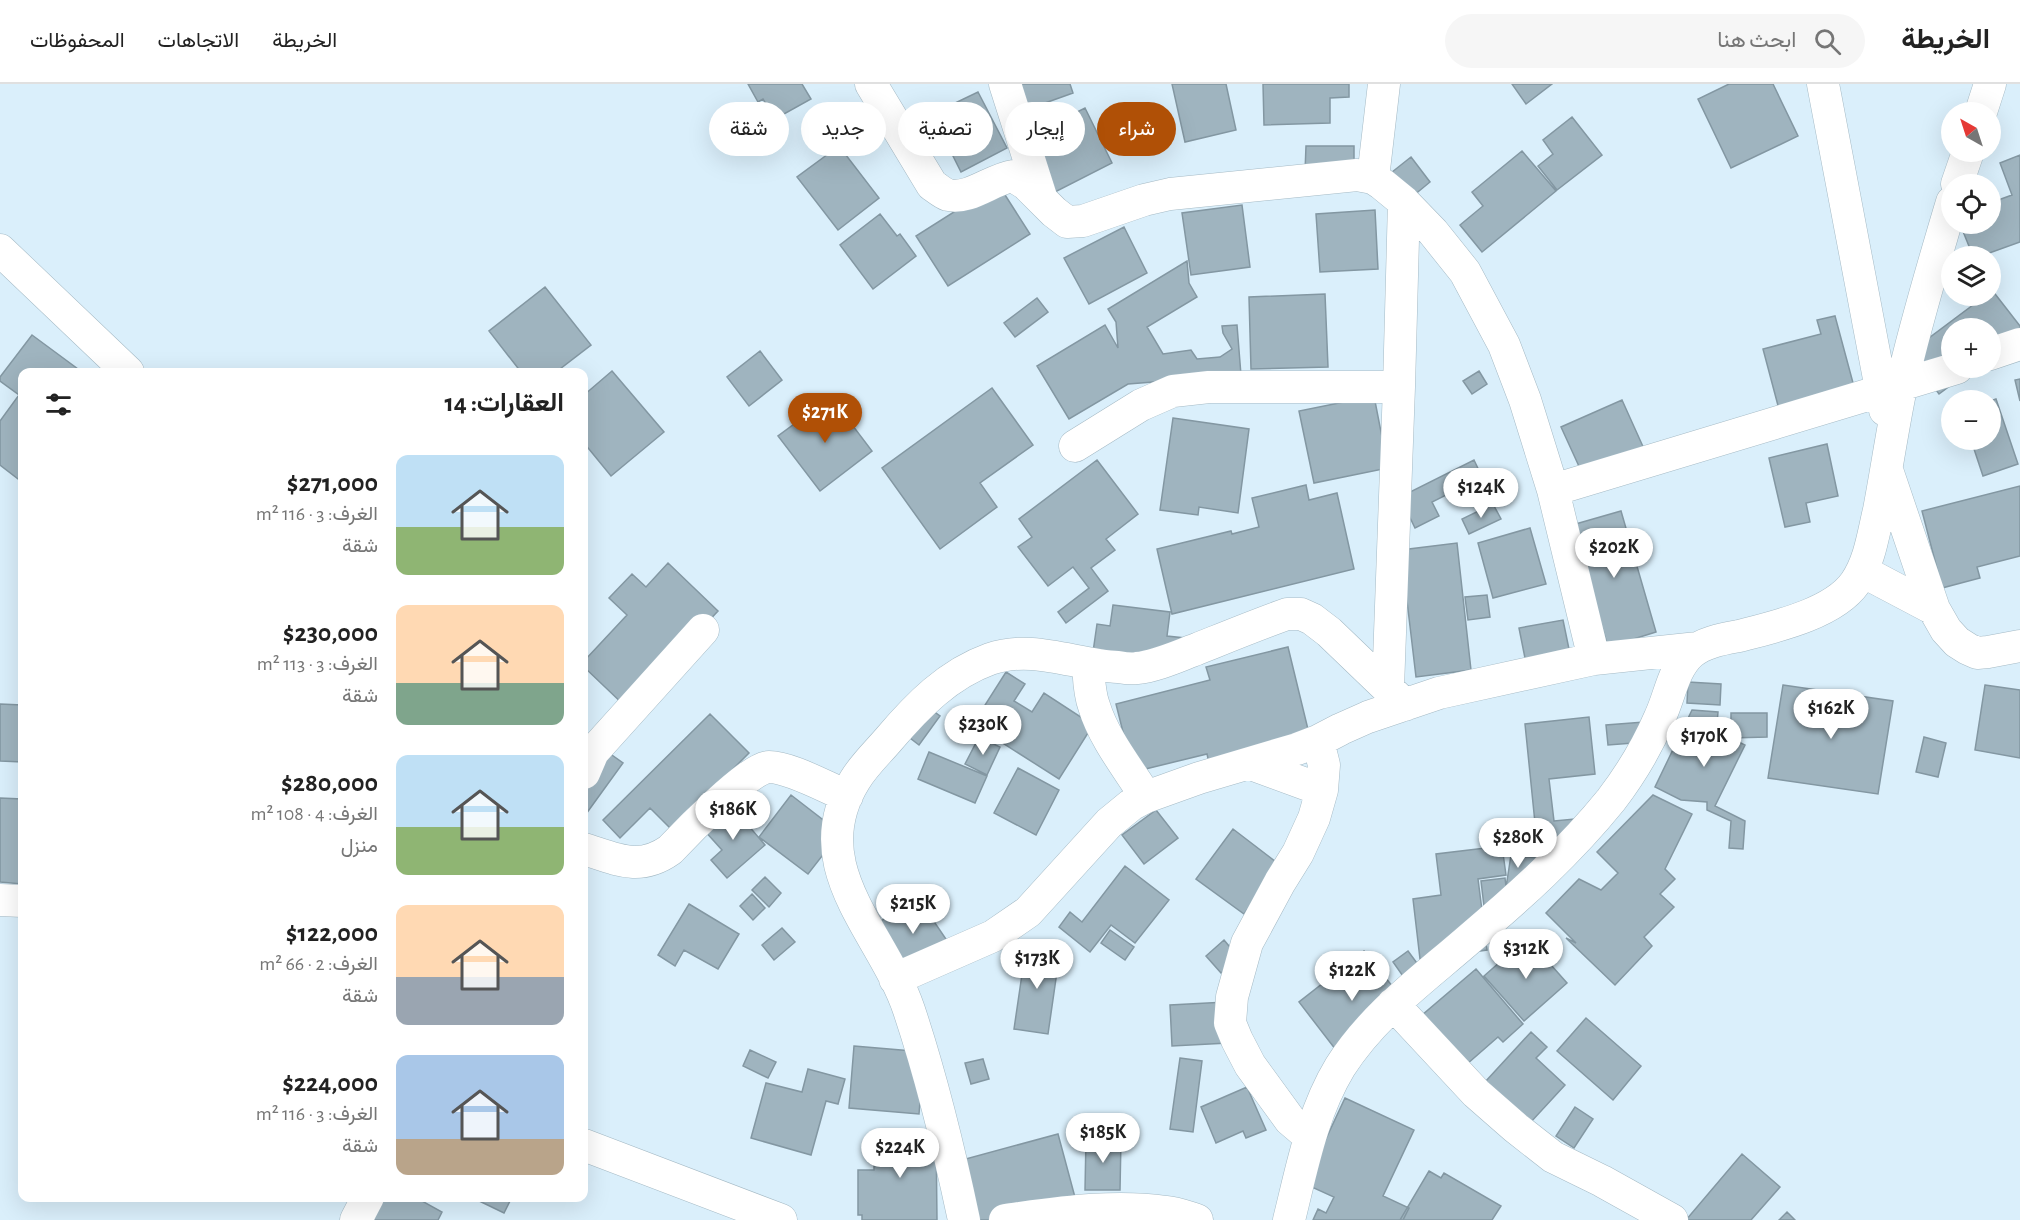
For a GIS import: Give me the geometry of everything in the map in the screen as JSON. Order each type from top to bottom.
[{"type":"street","points":[[871,84],[932,184],[944,193],[951,195],[969,193],[1013,176],[1026,184],[1067,222],[1077,222],[1170,194],[1357,175],[1373,178],[1404,202],[1465,272],[1504,345],[1525,400],[1553,490],[1594,659]]},
{"type":"street","points":[[1005,84],[1042,200]]},
{"type":"street","points":[[1373,178],[1384,84]]},
{"type":"street","points":[[895,979],[993,936],[1028,912],[1108,823],[1131,805],[1146,797],[1199,778],[1251,764],[1318,741],[1368,717],[1396,696],[1439,693],[1594,659],[1698,648],[1784,623],[1840,599],[1854,584],[1869,554],[1889,457],[1891,388],[1823,84]]},
{"type":"street","points":[[1984,102],[1990,84]]},
{"type":"street","points":[[1396,696],[1404,202]]},
{"type":"street","points":[[1891,388],[1924,295],[1942,234]]},
{"type":"street","points":[[0,250],[124,368]]},
{"type":"street","points":[[2001,350],[2020,344]]},
{"type":"street","points":[[1553,490],[1941,373]]},
{"type":"street","points":[[1075,446],[1140,405],[1182,389],[1400,387]]},
{"type":"street","points":[[1889,457],[1934,609],[1946,630],[1957,642],[1977,653],[2020,646]]},
{"type":"street","points":[[1862,571],[1934,609]]},
{"type":"street","points":[[964,1220],[943,1125],[908,1008],[840,870],[837,852],[838,832],[844,804],[856,779],[899,727],[932,693],[950,679],[991,659],[1029,652],[1088,664],[1137,668],[1173,658],[1287,614],[1301,614],[1329,632],[1396,696]]},
{"type":"street","points":[[588,754],[703,630]]},
{"type":"street","points":[[1289,1220],[1322,1100],[1358,1041],[1393,1004],[1505,908],[1580,837],[1636,766],[1660,718],[1677,672],[1683,662],[1698,648]]},
{"type":"street","points":[[1088,664],[1094,706],[1115,749],[1146,797]]},
{"type":"street","points":[[1310,1137],[1290,1120],[1250,1065],[1236,1040],[1230,1023],[1232,997],[1247,944],[1298,853],[1314,818],[1322,790],[1324,765],[1318,741]]},
{"type":"street","points":[[1251,764],[1322,790]]},
{"type":"street","points":[[588,850],[617,860],[639,863],[657,859],[670,850],[742,782],[762,767],[782,768],[848,796]]},
{"type":"street","points":[[0,900],[18,901]]},
{"type":"street","points":[[1393,1004],[1476,1093],[1553,1157],[1672,1220]]},
{"type":"street","points":[[588,1147],[781,1220]]},
{"type":"street","points":[[356,1220],[365,1202]]},
{"type":"street","points":[[1005,1220],[1126,1208],[1167,1212],[1197,1220]]},
{"type":"building","points":[[748,84],[802,84],[811,99],[801,102],[801,105],[789,111],[789,102],[765,102],[763,99],[758,102]]},
{"type":"building","points":[[1007,84],[1070,84],[1073,93],[1048,102],[1013,102]]},
{"type":"building","points":[[1172,84],[1226,84],[1236,130],[1185,142]]},
{"type":"building","points":[[1263,84],[1349,84],[1349,97],[1330,98],[1330,123],[1264,125]]},
{"type":"building","points":[[1512,84],[1552,84],[1526,104]]},
{"type":"building","points":[[1729,84],[1773,84],[1798,136],[1731,168],[1698,99]]},
{"type":"building","points":[[978,92],[983,102],[957,102]]},
{"type":"building","points":[[1085,108],[1097,132],[1097,156],[1109,156],[1112,163],[1053,193],[1034,156],[1085,156]]},
{"type":"building","points":[[1572,117],[1602,155],[1557,190],[1538,166],[1553,154],[1543,140]]},
{"type":"building","points":[[993,121],[1005,144],[1005,149],[993,155]]},
{"type":"building","points":[[1306,146],[1354,146],[1354,172],[1305,172]]},
{"type":"building","points":[[1522,151],[1556,191],[1482,252],[1460,225],[1483,206],[1472,192]]},
{"type":"building","points":[[2020,155],[2020,242],[2001,249],[2001,246],[1969,246],[1964,234],[2001,234],[2001,199],[2012,195],[2000,163]]},
{"type":"building","points":[[825,156],[847,156],[879,198],[838,230],[797,177]]},
{"type":"building","points":[[953,156],[992,156],[961,172]]},
{"type":"building","points":[[1411,157],[1430,182],[1407,201],[1387,176]]},
{"type":"building","points":[[998,184],[1030,234],[948,286],[916,236]]},
{"type":"building","points":[[1242,205],[1250,267],[1191,275],[1182,213]]},
{"type":"building","points":[[1375,210],[1378,269],[1320,272],[1316,214]]},
{"type":"building","points":[[880,214],[897,236],[900,234],[916,256],[873,289],[840,245]]},
{"type":"building","points":[[1124,227],[1147,273],[1089,304],[1064,258]]},
{"type":"building","points":[[1187,261],[1189,283],[1197,297],[1147,327],[1163,354],[1191,350],[1197,359],[1220,357],[1232,349],[1223,333],[1222,326],[1237,325],[1241,375],[1128,384],[1069,419],[1037,366],[1105,325],[1118,348],[1116,322],[1108,309]]},
{"type":"building","points":[[545,287],[591,345],[561,368],[518,368],[489,331]]},
{"type":"building","points":[[1325,294],[1328,367],[1251,369],[1249,297]]},
{"type":"building","points":[[1037,298],[1048,312],[1015,337],[1004,323]]},
{"type":"building","points":[[2001,302],[2020,326],[2020,333],[2001,347],[2001,318],[1956,318],[1972,306],[2001,306]]},
{"type":"building","points":[[1835,316],[1856,394],[1780,413],[1763,349],[1821,334],[1817,320]]},
{"type":"building","points":[[1941,329],[1941,378],[1961,378],[1941,390],[1939,394],[1909,353]]},
{"type":"building","points":[[32,335],[77,368],[18,368],[18,394],[0,381],[0,377]]},
{"type":"building","points":[[760,351],[782,380],[749,406],[727,377]]},
{"type":"building","points":[[612,371],[664,432],[611,476],[588,448],[588,392]]},
{"type":"building","points":[[1479,371],[1487,384],[1472,394],[1463,381]]},
{"type":"building","points":[[2020,379],[2020,401],[2015,380]]},
{"type":"building","points":[[992,388],[1033,445],[980,483],[997,507],[940,549],[882,468]]},
{"type":"building","points":[[18,396],[18,479],[0,465],[0,421]]},
{"type":"building","points":[[1374,396],[1388,468],[1314,483],[1299,411]]},
{"type":"building","points":[[831,397],[872,451],[820,491],[778,436]]},
{"type":"building","points":[[1622,400],[1645,451],[1583,475],[1561,427]]},
{"type":"building","points":[[2001,414],[2018,464],[1983,476],[1974,450],[2001,450]]},
{"type":"building","points":[[1173,418],[1249,429],[1238,513],[1199,507],[1198,515],[1160,510]]},
{"type":"building","points":[[1827,444],[1838,496],[1806,503],[1810,522],[1785,527],[1769,458]]},
{"type":"building","points":[[1097,460],[1138,514],[1106,539],[1115,550],[1091,568],[1108,591],[1066,623],[1058,612],[1089,588],[1073,567],[1048,586],[1018,547],[1032,537],[1019,519]]},
{"type":"building","points":[[1474,460],[1482,477],[1432,502],[1439,516],[1415,528],[1400,497]]},
{"type":"building","points":[[1306,485],[1309,500],[1337,493],[1354,569],[1172,614],[1157,549],[1231,531],[1232,534],[1259,527],[1252,498]]},
{"type":"building","points":[[2020,486],[2020,556],[1977,567],[1980,578],[1942,588],[1922,511]]},
{"type":"building","points":[[1493,504],[1501,519],[1469,534],[1462,519]]},
{"type":"building","points":[[1621,511],[1656,632],[1608,647],[1572,525]]},
{"type":"building","points":[[1530,528],[1546,584],[1493,598],[1478,543]]},
{"type":"building","points":[[1457,543],[1471,670],[1416,677],[1401,550]]},
{"type":"building","points":[[668,563],[718,611],[627,708],[588,671],[588,657],[627,615],[609,598],[632,574],[646,587]]},
{"type":"building","points":[[1487,595],[1490,617],[1468,620],[1465,597]]},
{"type":"building","points":[[1113,605],[1170,612],[1167,636],[1185,638],[1180,671],[1092,659],[1097,624],[1110,626]]},
{"type":"building","points":[[1563,620],[1570,654],[1526,663],[1519,628]]},
{"type":"building","points":[[1288,647],[1313,750],[1212,776],[1207,754],[1133,772],[1116,704],[1210,680],[1206,667]]},
{"type":"building","points":[[1006,672],[1025,684],[1014,701],[1032,712],[1044,693],[1093,725],[1059,779],[973,724]]},
{"type":"building","points":[[1688,682],[1721,684],[1720,705],[1687,703]]},
{"type":"building","points":[[1783,685],[1893,701],[1878,794],[1768,778]]},
{"type":"building","points":[[1985,685],[2020,690],[2020,758],[1975,750]]},
{"type":"building","points":[[922,703],[940,716],[919,745],[901,731]]},
{"type":"building","points":[[0,704],[18,705],[18,762],[0,761]]},
{"type":"building","points":[[1692,710],[1718,712],[1716,736],[1729,737],[1745,745],[1715,806],[1745,821],[1743,849],[1729,848],[1731,821],[1707,810],[1707,802],[1681,800],[1655,787]]},
{"type":"building","points":[[1731,713],[1767,713],[1767,737],[1731,738]]},
{"type":"building","points":[[710,714],[749,753],[672,830],[650,808],[620,838],[603,820]]},
{"type":"building","points":[[1589,717],[1595,774],[1549,779],[1554,821],[1586,818],[1541,853],[1538,822],[1535,823],[1525,724]]},
{"type":"building","points":[[1644,722],[1646,742],[1608,745],[1606,725]]},
{"type":"building","points":[[979,737],[1000,747],[987,775],[965,764]]},
{"type":"building","points":[[1924,737],[1946,743],[1938,777],[1916,772]]},
{"type":"building","points":[[588,738],[623,763],[588,811]]},
{"type":"building","points":[[929,752],[987,776],[975,803],[918,779]]},
{"type":"building","points":[[1018,768],[1059,790],[1036,835],[994,813]]},
{"type":"building","points":[[791,795],[840,833],[808,874],[759,837]]},
{"type":"building","points":[[1653,795],[1692,814],[1665,869],[1675,879],[1660,894],[1674,907],[1644,937],[1652,946],[1615,985],[1566,938],[1576,943],[1546,913],[1579,879],[1601,890],[1618,873],[1597,852]]},
{"type":"building","points":[[0,798],[18,799],[18,884],[0,882]]},
{"type":"building","points":[[731,805],[765,845],[727,878],[711,860],[722,850],[704,830]]},
{"type":"building","points":[[1156,810],[1178,838],[1144,864],[1122,835]]},
{"type":"building","points":[[1233,829],[1280,865],[1244,914],[1196,879]]},
{"type":"building","points":[[1502,846],[1506,875],[1478,879],[1487,950],[1420,959],[1413,899],[1441,895],[1436,854]]},
{"type":"building","points":[[1511,855],[1537,858],[1505,894]]},
{"type":"building","points":[[1125,866],[1169,900],[1135,943],[1111,925],[1090,952],[1059,927],[1070,912],[1082,922]]},
{"type":"building","points":[[765,877],[781,893],[769,907],[752,890]]},
{"type":"building","points":[[1505,878],[1510,920],[1486,923],[1481,881]]},
{"type":"building","points":[[752,894],[765,908],[753,920],[740,906]]},
{"type":"building","points":[[918,898],[950,945],[908,973],[876,924]]},
{"type":"building","points":[[689,904],[739,934],[718,969],[684,950],[675,966],[658,955]]},
{"type":"building","points":[[782,928],[795,942],[774,960],[762,945]]},
{"type":"building","points":[[1110,930],[1134,947],[1125,960],[1101,943]]},
{"type":"building","points":[[1527,938],[1567,983],[1524,1021],[1484,976]]},
{"type":"building","points":[[1224,940],[1239,958],[1221,973],[1206,956]]},
{"type":"building","points":[[1026,947],[1060,951],[1048,1034],[1014,1029]]},
{"type":"building","points":[[1364,951],[1405,1002],[1339,1054],[1299,1002]]},
{"type":"building","points":[[1408,951],[1428,978],[1412,989],[1393,962]]},
{"type":"building","points":[[1476,969],[1523,1024],[1503,1042],[1498,1037],[1451,1078],[1408,1027]]},
{"type":"building","points":[[1226,1002],[1228,1043],[1172,1046],[1170,1005]]},
{"type":"building","points":[[1586,1018],[1641,1066],[1613,1100],[1557,1051]]},
{"type":"building","points":[[1531,1032],[1547,1047],[1536,1058],[1565,1085],[1518,1136],[1474,1094]]},
{"type":"building","points":[[854,1046],[924,1052],[919,1114],[849,1108]]},
{"type":"building","points":[[750,1050],[776,1062],[768,1078],[743,1066]]},
{"type":"building","points":[[1180,1058],[1202,1061],[1193,1132],[1170,1129]]},
{"type":"building","points":[[983,1059],[989,1079],[971,1084],[965,1063]]},
{"type":"building","points":[[808,1069],[845,1079],[838,1104],[826,1101],[811,1155],[751,1138],[766,1083],[802,1092]]},
{"type":"building","points":[[1247,1087],[1266,1130],[1246,1138],[1243,1131],[1216,1143],[1201,1107]]},
{"type":"building","points":[[1345,1098],[1414,1130],[1383,1196],[1409,1208],[1403,1220],[1313,1220],[1318,1209],[1326,1213],[1334,1197],[1305,1184]]},
{"type":"building","points":[[1575,1107],[1593,1119],[1574,1148],[1556,1136]]},
{"type":"building","points":[[936,1132],[937,1220],[862,1220],[862,1215],[858,1215],[858,1170],[874,1170],[874,1133]]},
{"type":"building","points":[[1058,1134],[1076,1201],[1006,1220],[978,1220],[962,1160]]},
{"type":"building","points":[[1086,1139],[1121,1139],[1120,1190],[1085,1190]]},
{"type":"building","points":[[1742,1154],[1780,1187],[1751,1220],[1686,1220]]},
{"type":"building","points":[[1429,1171],[1441,1178],[1444,1173],[1501,1206],[1492,1220],[1400,1220]]},
{"type":"building","points":[[370,1202],[424,1202],[442,1212],[438,1220],[361,1220]]},
{"type":"building","points":[[481,1202],[510,1202],[504,1213]]},
{"type":"building","points":[[1787,1212],[1795,1220],[1779,1220]]}]
